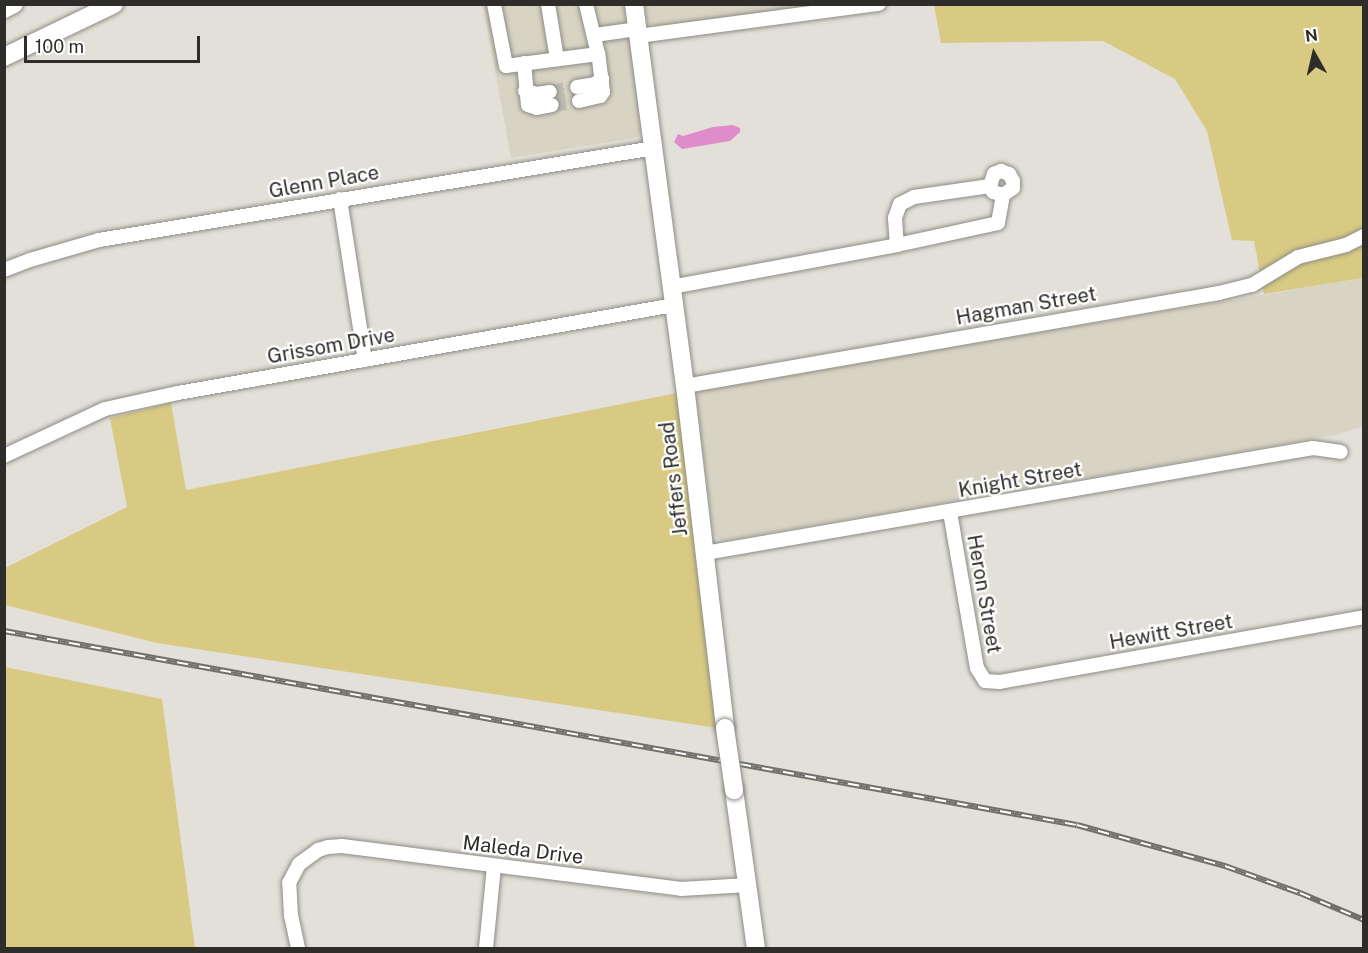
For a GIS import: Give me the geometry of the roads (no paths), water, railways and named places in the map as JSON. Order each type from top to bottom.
[{"type":"main road","points":[[4,9],[14,4]]},
{"type":"main road","points":[[4,57],[114,4]]},
{"type":"main road","name":"Jeffers Road","points":[[634,4],[685,386],[725,728],[756,948]]},
{"type":"street","points":[[494,4],[506,66],[598,54]]},
{"type":"street","points":[[548,4],[557,59]]},
{"type":"street","points":[[578,94],[600,96],[603,92],[596,35],[586,4]]},
{"type":"street","points":[[596,35],[879,4]]},
{"type":"street","points":[[524,63],[528,105],[532,108],[551,99]]},
{"type":"street","name":"Glenn Place","points":[[4,270],[92,242],[654,148]]},
{"type":"street","points":[[671,287],[897,245],[998,223],[1003,195],[1013,188],[1013,181],[1009,174],[1001,171],[994,174],[990,186],[993,192],[1003,195]]},
{"type":"street","points":[[897,245],[895,218],[900,204],[914,197],[990,186]]},
{"type":"street","points":[[340,200],[364,360]]},
{"type":"street","name":"Hagman Street","points":[[685,386],[1230,290],[1252,285],[1298,257],[1346,244],[1364,236]]},
{"type":"street","name":"Grissom Drive","points":[[4,456],[105,409],[674,305]]},
{"type":"street","name":"Knight Street","points":[[705,553],[1313,448],[1341,452]]},
{"type":"street","name":"Heron Street","points":[[950,512],[977,669],[985,681]]},
{"type":"street","name":"Hewitt Street","points":[[985,681],[1000,682],[1364,617]]},
{"type":"street","name":"Maleda Drive","points":[[298,948],[291,916],[289,883],[299,864],[318,850],[342,846],[681,889],[748,885]]},
{"type":"street","points":[[486,948],[494,866]]},
{"type":"tunnel","points":[[550,92],[577,87]]},
{"type":"tunnel","points":[[552,105],[579,101]]},
{"type":"railway","points":[[4,631],[1077,825],[1225,866],[1300,893],[1364,920]]}]
